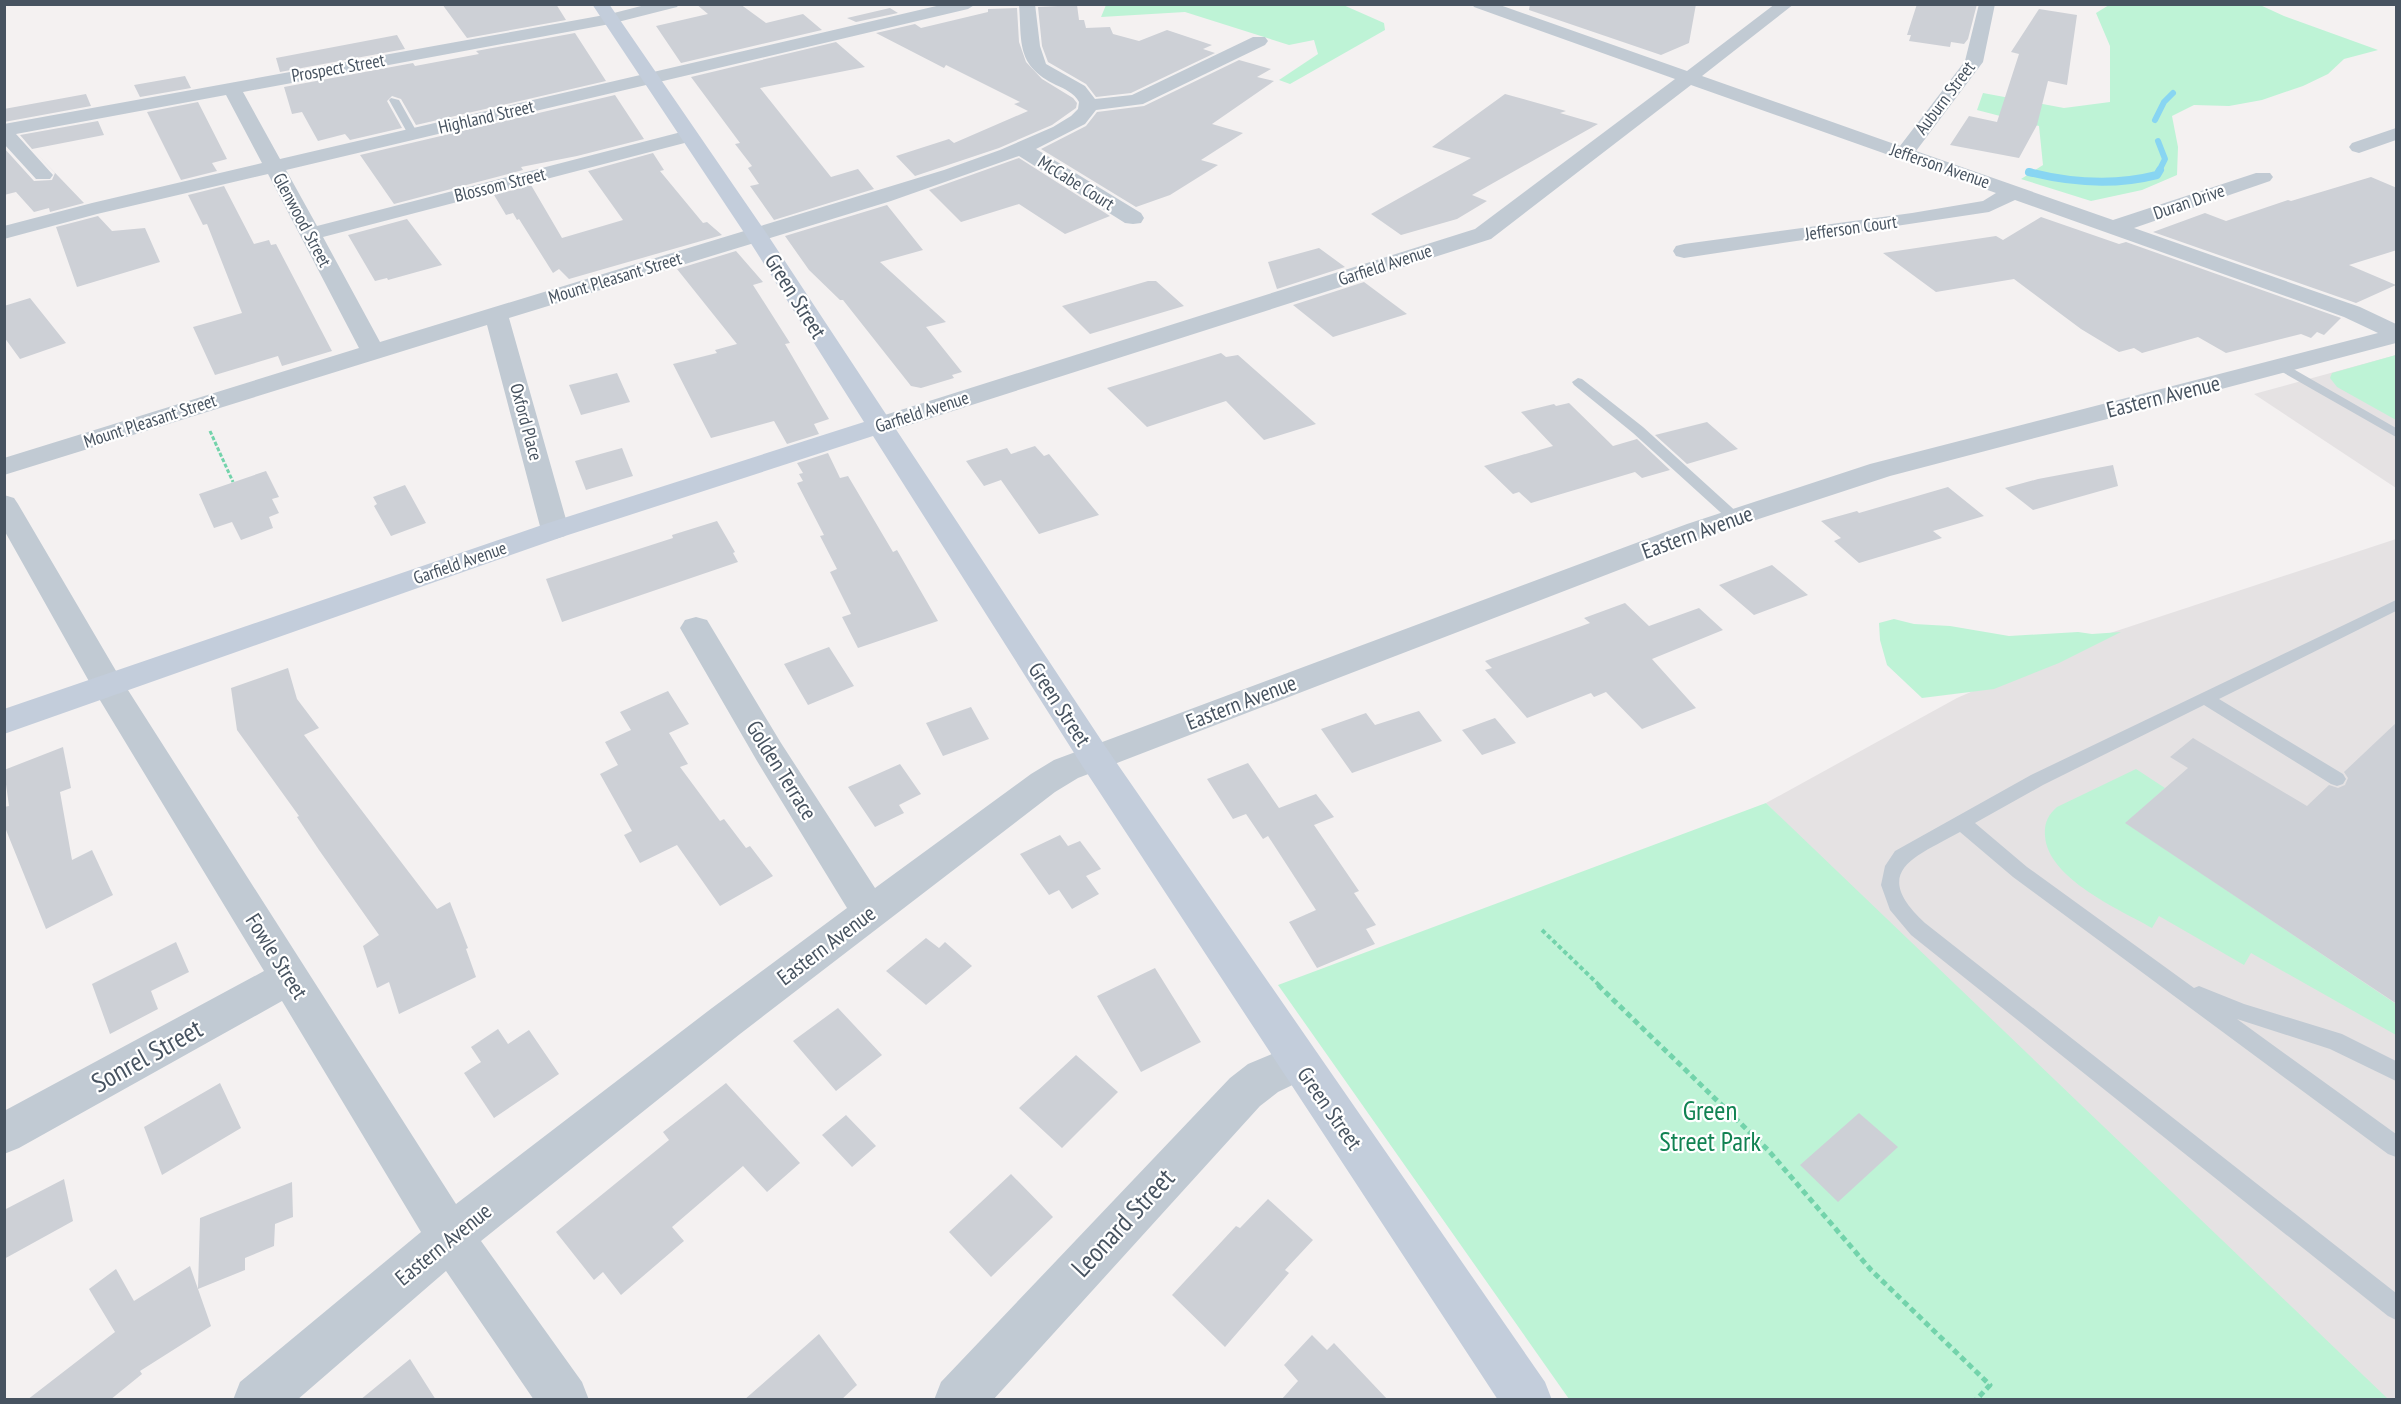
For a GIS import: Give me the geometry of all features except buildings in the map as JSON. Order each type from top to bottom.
[{"type":"street","name":"Prospect Street","points":[[4,131],[232,88],[605,12],[671,4]]},
{"type":"street","name":"Highland Street","points":[[4,233],[84,211],[968,4]]},
{"type":"street","points":[[1027,4],[1034,57],[1038,65],[1051,76],[1079,90],[1087,98],[1088,105],[1136,100],[1259,42]]},
{"type":"street","name":"Jefferson Avenue","points":[[1480,4],[2356,313],[2397,334]]},
{"type":"street","name":"Garfield Avenue","points":[[4,722],[107,684],[555,530],[1480,235],[1786,4]]},
{"type":"street","name":"Auburn Street","points":[[1905,153],[1974,62],[1987,4]]},
{"type":"street","name":"Green Street","points":[[605,12],[756,234],[878,426],[1095,758],[1527,1400]]},
{"type":"street","name":"Glenwood Street","points":[[232,88],[373,351]]},
{"type":"street","name":"Mount Pleasant Street","points":[[4,467],[373,351],[942,178],[1020,148],[1075,123],[1085,114],[1088,105]]},
{"type":"street","points":[[4,131],[43,175]]},
{"type":"street","points":[[2359,147],[2397,134]]},
{"type":"street","name":"Blossom Street","points":[[310,234],[689,136]]},
{"type":"street","name":"McCabe Court","points":[[1020,148],[1133,218]]},
{"type":"street","name":"Duran Drive","points":[[2114,227],[2263,177]]},
{"type":"street","name":"Jefferson Court","points":[[1684,251],[1989,206],[2014,192]]},
{"type":"street","name":"Oxford Place","points":[[496,314],[555,530]]},
{"type":"street","name":"Eastern Avenue","points":[[258,1400],[450,1237],[726,1021],[1048,780],[1066,769],[1735,518],[1899,464],[2397,334]]},
{"type":"street","name":"Fowle Street","points":[[4,504],[107,684],[450,1237],[564,1400]]},
{"type":"street","name":"Golden Terrace","points":[[696,628],[769,752],[870,912]]},
{"type":"street","name":"Sonrel Street","points":[[4,1134],[290,977]]},
{"type":"street","name":"Leonard Street","points":[[959,1400],[1245,1092],[1263,1078],[1298,1062]]},
{"type":"lane","points":[[394,100],[413,134]]},
{"type":"lane","points":[[2281,366],[2397,433]]},
{"type":"lane","points":[[1578,382],[1638,430],[1735,518]]},
{"type":"lane","points":[[2397,605],[2037,780],[1901,856],[1892,867],[1889,881],[1898,908],[1907,919],[2397,1308]]},
{"type":"lane","points":[[2205,698],[2337,778]]},
{"type":"lane","points":[[1961,822],[2020,872],[2397,1147]]},
{"type":"lane","points":[[2125,949],[2195,993],[2335,1041],[2397,1071]]},
{"type":"path","points":[[199,405],[233,482]]},
{"type":"path","points":[[1542,930],[1768,1150],[1871,1270],[1990,1385],[1976,1400]]},
{"type":"shaded area","points":[[2396,355],[2396,488],[2254,394]]},
{"type":"shaded area","points":[[2396,539],[2396,1399],[2365,1399],[1766,803],[1957,698],[2092,639]]},
{"type":"green space","points":[[1341,4],[1384,23],[1385,30],[1290,84],[1279,80],[1318,54],[1314,40],[1289,45],[1185,12],[1101,17],[1106,5]]},
{"type":"green space","points":[[2109,5],[2260,5],[2378,50],[2344,59],[2328,74],[2303,86],[2262,100],[2229,106],[2194,105],[2172,116],[2178,147],[2177,175],[2142,190],[2091,201],[2021,179],[2043,165],[2039,126],[1977,110],[1983,93],[2064,108],[2110,102],[2110,46],[2096,13]]},
{"type":"green space","points":[[2396,355],[2396,420],[2337,387],[2330,378],[2332,373]]},
{"type":"green space","points":[[1894,619],[1914,624],[1950,626],[2009,636],[2121,632],[2059,663],[1994,689],[1922,698],[1887,665],[1880,640],[1879,623]]},
{"type":"green space","points":[[2136,769],[2165,788],[2126,823],[2396,1004],[2396,1035],[2251,953],[2244,965],[2159,916],[2152,928],[2087,891],[2058,866],[2049,852],[2045,836],[2046,823],[2051,813],[2057,807]]},
{"type":"green space","name":"Green Street Park","points":[[1766,803],[2388,1399],[1569,1399],[1278,985]]},
{"type":"waterway","points":[[2155,120],[2164,102],[2173,93]]},
{"type":"waterway","points":[[2158,141],[2165,159],[2159,171]]},
{"type":"waterway","points":[[2029,172],[2061,179],[2109,182],[2157,175],[2160,170]]}]
